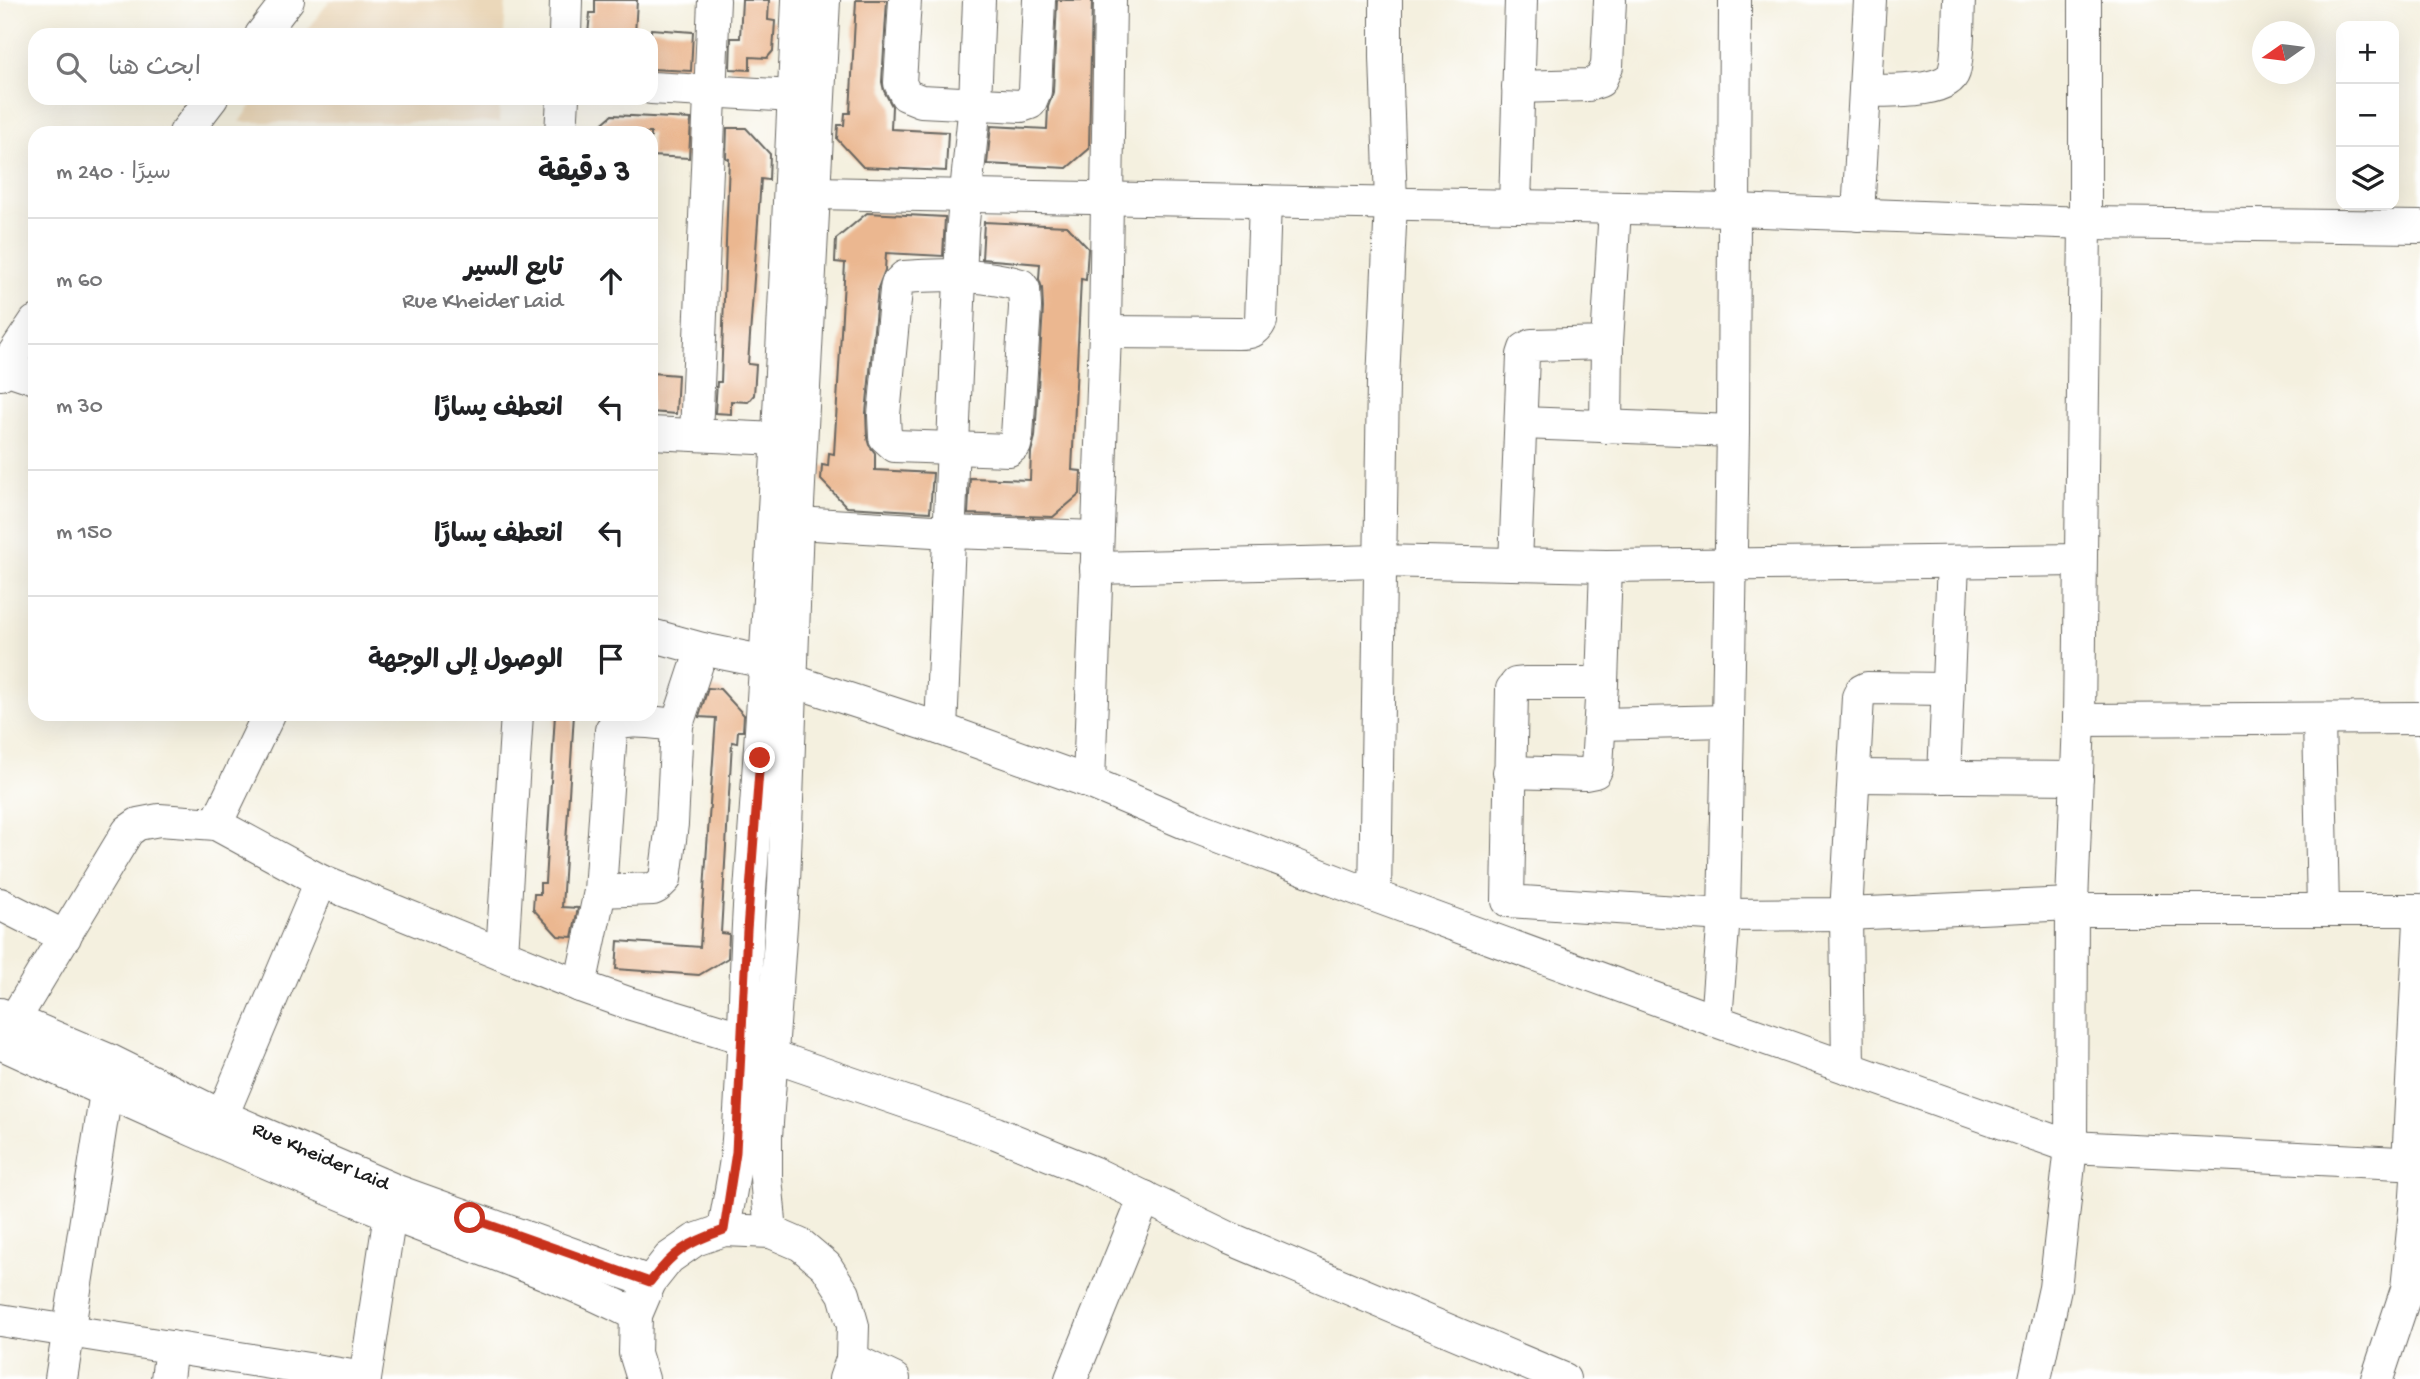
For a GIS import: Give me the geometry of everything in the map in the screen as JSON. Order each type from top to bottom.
[{"type":"street","points":[[266,28],[288,0]]},
{"type":"street","points":[[565,28],[566,0]]},
{"type":"street","points":[[696,435],[714,0]]},
{"type":"street","points":[[724,1230],[736,1152],[744,1038],[747,930],[797,523],[814,192],[793,96],[798,0]]},
{"type":"street","points":[[771,1232],[766,1178],[766,1137],[784,883],[778,671],[778,439],[804,153],[824,0]]},
{"type":"street","points":[[905,0],[900,83],[902,90],[911,98],[920,100],[1021,106],[1030,103],[1035,91],[1039,0]]},
{"type":"street","points":[[941,729],[960,277],[975,103],[979,0]]},
{"type":"street","points":[[1089,782],[1105,332],[1110,0]]},
{"type":"street","points":[[1375,896],[1383,381],[1391,203],[1385,57],[1386,0]]},
{"type":"street","points":[[1515,206],[1521,0]]},
{"type":"street","points":[[1518,87],[1588,85],[1600,80],[1607,66],[1611,0]]},
{"type":"street","points":[[1716,1021],[1724,915],[1728,721],[1733,431],[1735,0]]},
{"type":"street","points":[[1858,215],[1870,0]]},
{"type":"street","points":[[1865,91],[1933,87],[1945,83],[1954,74],[1959,0]]},
{"type":"street","points":[[2035,1379],[2055,1288],[2071,1147],[2072,907],[2079,720],[2085,0]]},
{"type":"street","points":[[658,89],[793,96]]},
{"type":"street","points":[[190,126],[207,105]]},
{"type":"street","points":[[561,126],[563,105]]},
{"type":"street","points":[[814,192],[1735,210],[2085,223],[2420,227]]},
{"type":"street","points":[[1105,332],[1251,333],[1258,328],[1261,321],[1265,201]]},
{"type":"street","points":[[1606,427],[1607,342],[1615,208]]},
{"type":"street","points":[[904,277],[960,277],[1021,285],[1024,289],[1026,307],[1015,445],[1005,451],[954,447],[895,446],[885,437],[883,429],[897,284],[904,277]]},
{"type":"street","points":[[20,330],[2,371],[28,377]]},
{"type":"street","points":[[1515,564],[1525,349],[1532,345],[1607,342]]},
{"type":"street","points":[[1522,423],[1733,431]]},
{"type":"street","points":[[658,433],[778,439]]},
{"type":"street","points":[[797,523],[1096,537]]},
{"type":"street","points":[[1096,568],[1379,561],[1606,565],[2080,560]]},
{"type":"street","points":[[1944,777],[1953,563]]},
{"type":"street","points":[[1509,772],[1591,774],[1597,767],[1606,565]]},
{"type":"street","points":[[658,637],[778,671],[1089,782],[1195,827],[1375,896],[2071,1147],[2415,1164]]},
{"type":"street","points":[[600,891],[653,889],[665,879],[672,824],[677,725],[702,649]]},
{"type":"street","points":[[1507,944],[1510,694],[1516,684],[1602,683]]},
{"type":"street","points":[[1848,1068],[1846,914],[1858,697],[1861,691],[1867,688],[1948,689]]},
{"type":"street","points":[[2079,720],[2420,718]]},
{"type":"street","points":[[2319,719],[2323,910]]},
{"type":"street","points":[[216,824],[266,721]]},
{"type":"street","points":[[502,954],[517,721]]},
{"type":"street","points":[[580,986],[600,891],[612,726],[622,721],[677,725]]},
{"type":"street","points":[[1600,724],[1728,721]]},
{"type":"street","points":[[1855,776],[2077,778]]},
{"type":"street","points":[[5,1025],[65,937],[128,831],[138,824],[159,820],[216,824],[321,881],[580,986],[744,1038]]},
{"type":"street","points":[[222,1116],[321,881]]},
{"type":"street","points":[[1508,901],[1724,915],[2072,907],[2420,909]]},
{"type":"street","points":[[0,904],[65,937]]},
{"type":"street","points":[[2377,1379],[2407,1289],[2415,1210],[2420,920]]},
{"type":"street","name":"Rue Kheider Laid","points":[[5,1025],[111,1061],[393,1203],[636,1315]]},
{"type":"street","name":"Rue Kheider Laid","points":[[5,1025],[107,1092],[393,1203],[650,1282]]},
{"type":"street","points":[[772,1056],[996,1133],[1092,1172],[1501,1367],[1564,1379]]},
{"type":"street","points":[[61,1379],[111,1061]]},
{"type":"street","points":[[1071,1379],[1146,1197]]},
{"type":"street","points":[[0,1320],[171,1347],[255,1370],[365,1378],[393,1203]]},
{"type":"street","points":[[643,1379],[635,1353],[636,1315],[650,1282],[669,1258],[695,1240],[724,1230],[771,1232],[801,1245],[826,1266],[844,1294],[853,1326],[848,1369],[894,1379]]},
{"type":"street","points":[[167,1379],[171,1347]]},
{"type":"shaded area","points":[[330,0],[506,0],[504,28],[309,28]]},
{"type":"shaded area","points":[[252,105],[500,105],[499,122],[240,122]]},
{"type":"building","points":[[595,0],[637,0],[635,28],[589,28],[590,13],[595,13]]},
{"type":"building","points":[[742,0],[769,0],[768,20],[775,21],[773,51],[767,58],[750,57],[750,70],[730,69],[731,38],[740,38]]},
{"type":"building","points":[[856,0],[887,0],[882,82],[892,106],[891,129],[948,132],[946,171],[863,167],[837,139],[838,125],[844,125],[845,113],[850,113]]},
{"type":"building","points":[[1057,0],[1092,0],[1089,149],[1067,168],[987,164],[991,126],[1047,129],[1048,107],[1053,92]]},
{"type":"building","points":[[658,30],[693,32],[691,71],[658,69]]},
{"type":"building","points":[[612,115],[691,119],[689,158],[658,156],[658,126],[599,126]]},
{"type":"building","points":[[727,128],[746,128],[770,154],[769,180],[761,179],[748,364],[756,365],[754,395],[748,402],[731,401],[731,414],[715,413],[717,382],[721,382],[729,159],[726,158]]},
{"type":"building","points":[[867,213],[945,217],[943,256],[886,253],[885,270],[878,288],[866,413],[867,438],[875,453],[875,470],[933,473],[930,512],[847,507],[821,480],[822,465],[828,466],[829,453],[834,454],[845,263],[835,262],[836,239]]},
{"type":"building","points":[[984,222],[1067,226],[1088,248],[1086,280],[1081,279],[1072,470],[1081,471],[1080,494],[1053,517],[968,514],[970,478],[1030,480],[1043,308],[1040,264],[982,259]]},
{"type":"building","points":[[658,374],[678,375],[676,414],[658,413]]},
{"type":"building","points":[[708,688],[720,689],[744,715],[743,731],[738,731],[737,743],[732,742],[721,933],[729,934],[728,958],[699,975],[616,969],[618,941],[700,947],[716,718],[699,717]]},
{"type":"building","points":[[555,721],[574,721],[562,907],[578,908],[572,937],[558,936],[533,909],[534,894],[540,894],[540,883],[545,883]]},
{"type":"route","points":[[470,1218],[650,1282],[669,1258],[695,1240],[724,1230],[736,1152],[744,1038],[747,930],[760,758]]}]
